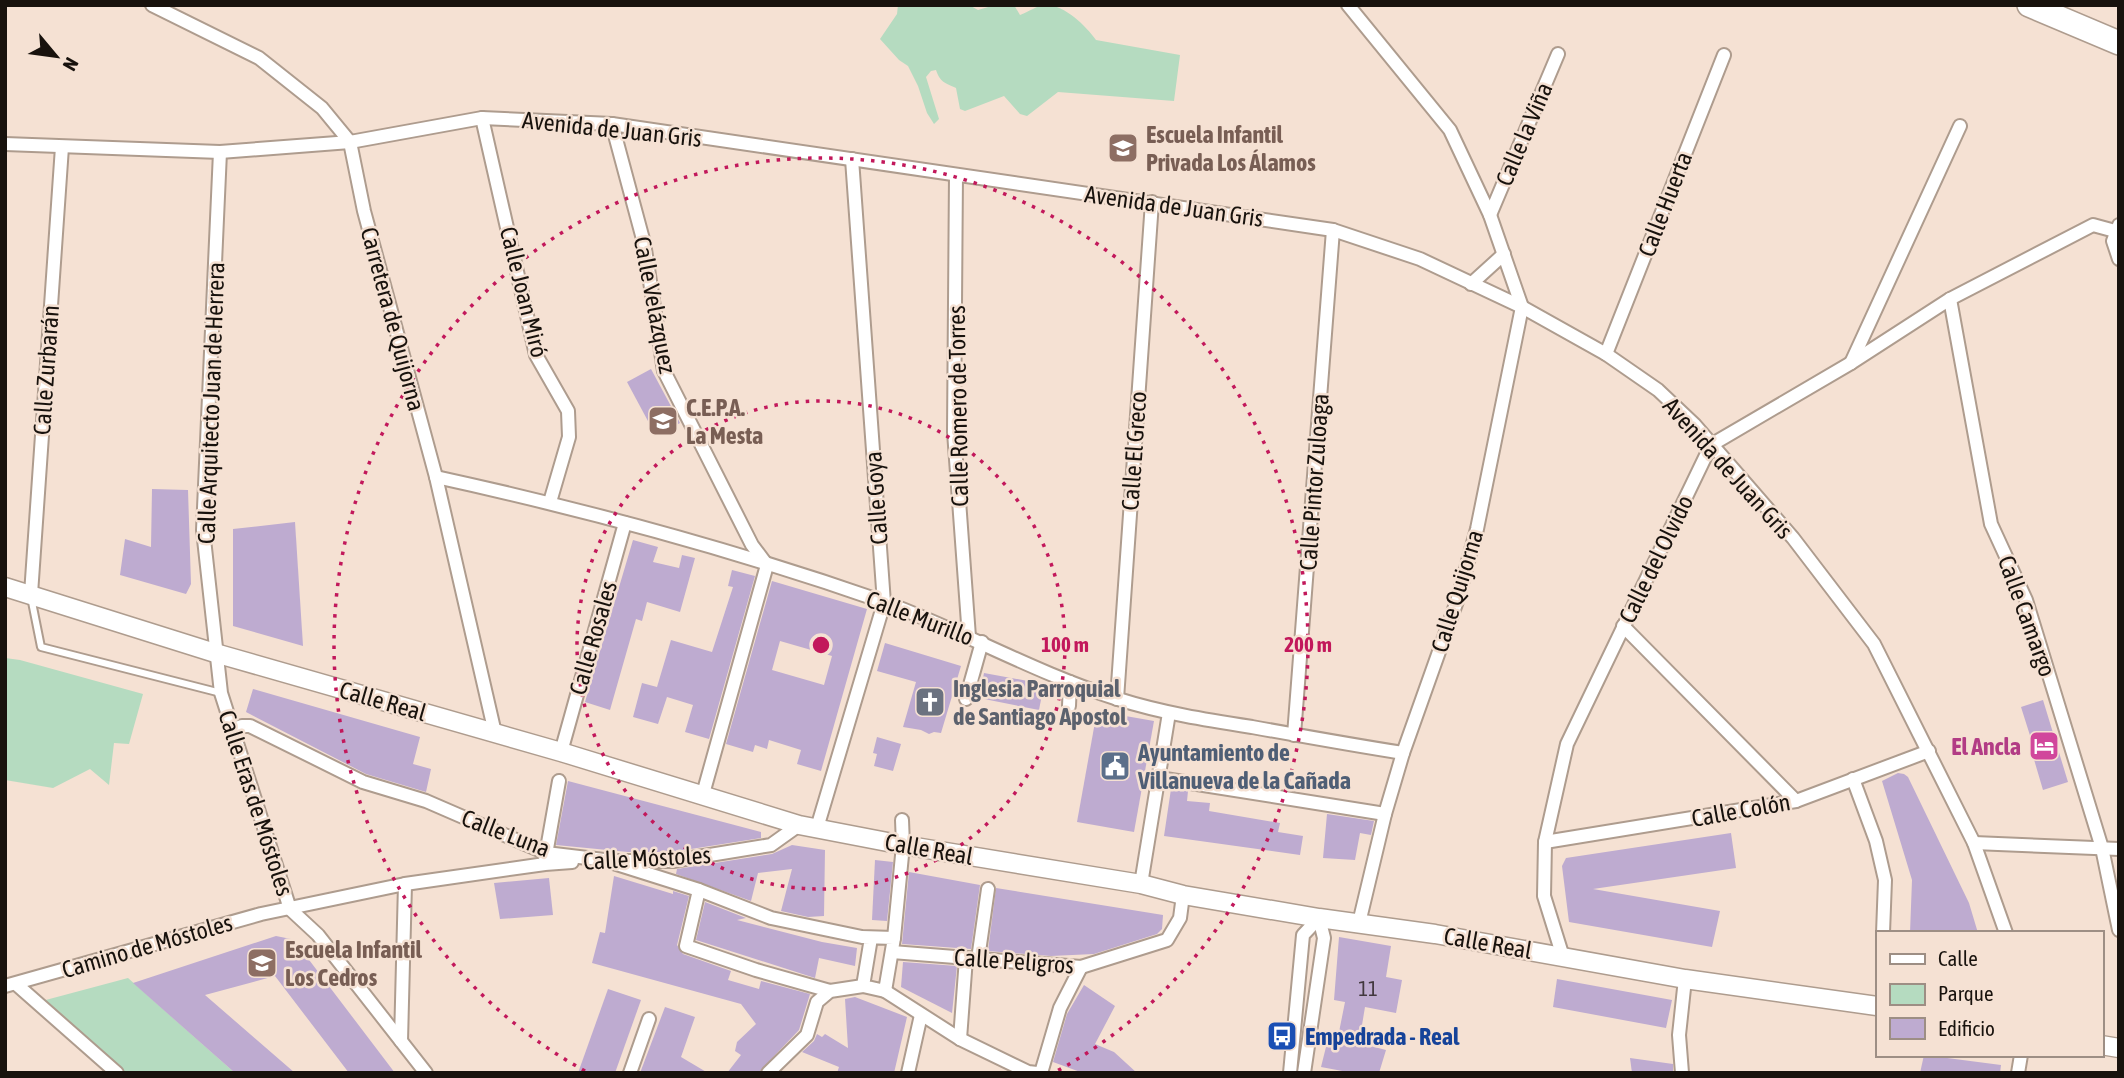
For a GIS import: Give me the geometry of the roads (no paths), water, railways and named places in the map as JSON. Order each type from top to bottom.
[{"type":"highway","points":[[2029,5],[2119,43]]},
{"type":"street","name":"Carretera de Quijorna","points":[[152,5],[259,58],[322,108],[350,142],[364,211],[436,477],[495,733]]},
{"type":"street","points":[[1348,5],[1450,130],[1490,215],[1522,307]]},
{"type":"street","name":"Calle la Viña","points":[[1490,215],[1558,54]]},
{"type":"street","name":"Calle Huerta","points":[[1606,354],[1724,55]]},
{"type":"street","name":"Avenida de Juan Gris","points":[[5,144],[220,152],[350,142],[482,118],[612,124],[1333,230],[1410,255],[1522,307],[1606,354],[1658,390],[1694,424],[1793,538],[1874,644],[1974,843],[2005,931]]},
{"type":"street","name":"Calle Joan Miró","points":[[482,118],[536,355],[568,411],[569,437],[550,502]]},
{"type":"street","name":"Calle Velázquez","points":[[612,124],[644,243],[664,371],[752,545],[767,565]]},
{"type":"street","points":[[1851,363],[1960,126]]},
{"type":"street","name":"Calle Zurbarán","points":[[31,594],[62,147]]},
{"type":"street","name":"Calle Arquitecto Juan de Herrera","points":[[215,653],[203,530],[220,152]]},
{"type":"street","name":"Calle Goya","points":[[817,828],[884,603],[852,159]]},
{"type":"street","name":"Calle Romero de Torres","points":[[956,175],[954,432],[969,637]]},
{"type":"street","name":"Calle El Greco","points":[[1117,699],[1152,202]]},
{"type":"street","points":[[1711,445],[1851,363],[1950,299],[2093,225],[2117,228],[2113,242],[2119,259]]},
{"type":"street","name":"Calle Pintor Zuloaga","points":[[1294,734],[1333,230]]},
{"type":"street","points":[[1471,284],[1504,254]]},
{"type":"street","name":"Calle Camargo","points":[[1950,299],[1992,524],[2026,600],[2102,848],[2119,930]]},
{"type":"street","name":"Calle Quijorna","points":[[1359,923],[1385,814],[1403,753],[1457,601],[1477,529],[1522,307]]},
{"type":"street","name":"Calle del Olvido","points":[[1563,957],[1544,896],[1545,842],[1567,744],[1711,445]]},
{"type":"street","name":"Calle Murillo","points":[[436,477],[550,502],[625,523],[884,603],[982,642],[1070,682],[1117,699],[1169,713],[1403,753]]},
{"type":"street","name":"Calle Rosales","points":[[561,752],[625,523]]},
{"type":"street","points":[[703,794],[767,565]]},
{"type":"street","name":"Calle Real","points":[[5,587],[215,653],[561,752],[799,825],[1142,884],[1319,918],[1685,979],[1876,1006]]},
{"type":"street","points":[[1623,626],[1796,802]]},
{"type":"street","points":[[966,699],[982,642]]},
{"type":"street","name":"Calle Eras de Móstoles","points":[[215,653],[221,693],[231,730],[290,909],[318,935],[426,1073]]},
{"type":"street","points":[[1069,706],[1070,682]]},
{"type":"street","points":[[1142,884],[1169,713]]},
{"type":"street","name":"Calle Luna","points":[[231,730],[250,726],[363,782],[426,801],[545,858],[604,860],[699,890],[771,918],[872,938],[894,938]]},
{"type":"street","name":"Calle Colón","points":[[1545,842],[1796,802],[1929,751]]},
{"type":"street","points":[[1159,778],[1385,814]]},
{"type":"street","points":[[1853,779],[1876,841],[1885,880],[1883,931]]},
{"type":"street","points":[[290,909],[545,858],[559,781]]},
{"type":"street","points":[[885,990],[894,938],[903,845],[902,820]]},
{"type":"street","name":"Calle Móstoles","points":[[604,860],[673,861],[771,845],[799,825]]},
{"type":"street","points":[[1974,843],[2119,849]]},
{"type":"street","points":[[401,1041],[405,884]]},
{"type":"street","points":[[960,1039],[972,958],[988,889]]},
{"type":"street","points":[[699,890],[686,946],[756,970],[830,990],[863,986],[885,990],[960,1039],[1028,1072],[1039,1073],[1060,1008],[1081,967]]},
{"type":"street","name":"Calle Peligros","points":[[892,952],[1081,967],[1167,940],[1180,918],[1183,894]]},
{"type":"street","name":"Camino de Móstoles","points":[[10,985],[200,930],[290,909]]},
{"type":"street","points":[[1290,1073],[1303,936],[1319,918]]},
{"type":"street","points":[[1304,1073],[1324,938],[1319,918]]},
{"type":"street","points":[[863,986],[872,938]]},
{"type":"street","points":[[1682,1073],[1679,1035],[1685,979]]},
{"type":"street","points":[[10,985],[117,1073]]},
{"type":"street","points":[[768,1073],[807,1035],[817,1002],[830,990]]},
{"type":"street","points":[[908,1073],[920,1015]]},
{"type":"street","points":[[630,1073],[649,1019]]},
{"type":"lane","points":[[31,594],[41,647],[221,693]]},
{"type":"place","name":"Escuela Infantil Privada Los Álamos","points":[[1123,148]]},
{"type":"place","name":"C.E.P.A. La Mesta","points":[[663,421]]},
{"type":"place","name":"Inglesia Parroquial de Santiago Apostol","points":[[930,702]]},
{"type":"place","name":"El Ancla","points":[[2044,746]]},
{"type":"place","name":"Ayuntamiento de Villanueva de la Cañada","points":[[1115,766]]},
{"type":"place","name":"Escuela Infantil Los Cedros","points":[[262,963]]},
{"type":"place","name":"Empedrada - Real","points":[[1282,1036]]}]
